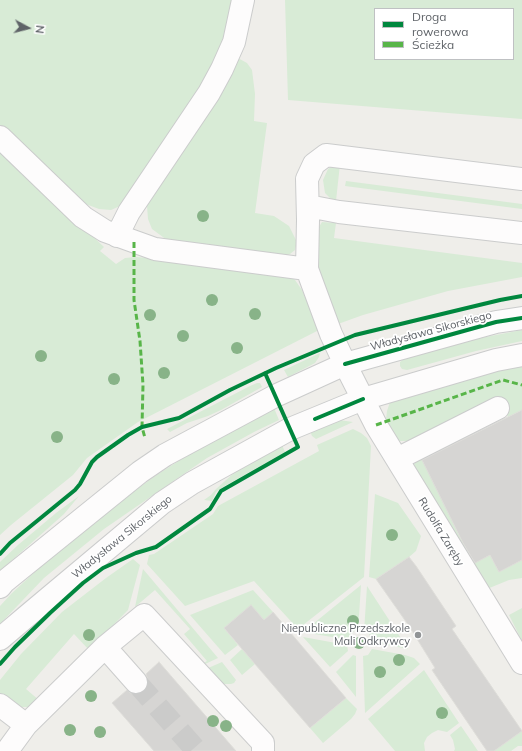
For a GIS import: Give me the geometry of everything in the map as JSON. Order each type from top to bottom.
[{"type":"street","points":[[117,236],[129,212],[209,93],[222,69],[234,42],[243,0]]},
{"type":"street","points":[[0,137],[83,217],[105,231],[155,249],[306,269]]},
{"type":"street","points":[[363,399],[331,334],[306,269],[308,220],[307,179],[314,164],[326,155],[522,179]]},
{"type":"street","points":[[308,206],[339,212],[522,233]]},
{"type":"street","name":"Władysława Sikorskiego","points":[[0,587],[4,582],[140,472],[165,454],[275,396],[345,364],[496,322],[522,318]]},
{"type":"street","name":"Władysława Sikorskiego","points":[[0,640],[162,503],[192,484],[290,429],[363,399],[496,360],[522,355]]},
{"type":"street","name":"Rudolfa Zaręby","points":[[363,399],[376,425],[522,664]]},
{"type":"street","points":[[397,459],[498,408]]},
{"type":"street","points":[[8,751],[26,725],[105,647],[144,615],[263,743],[263,751]]},
{"type":"street","points":[[105,647],[136,682]]},
{"type":"street","points":[[0,705],[26,725]]},
{"type":"green space","points":[[0,0],[234,0],[222,48],[204,89],[120,206],[111,210],[99,209],[83,203],[0,125]]},
{"type":"green space","points":[[285,0],[522,0],[522,119],[288,100]]},
{"type":"green space","points":[[236,57],[247,63],[252,70],[255,94],[254,121],[267,123],[255,213],[274,216],[289,226],[297,242],[295,250],[282,257],[167,240],[152,229],[148,219],[148,197]]},
{"type":"green space","points":[[0,148],[104,247],[100,251],[116,264],[125,258],[136,257],[174,260],[286,274],[295,280],[302,290],[319,330],[138,422],[87,458],[73,475],[0,535]]},
{"type":"green space","points":[[340,164],[336,201],[325,193],[323,180],[328,169],[334,165]]},
{"type":"green space","points":[[346,181],[522,204],[522,209],[345,186]]},
{"type":"green space","points":[[322,222],[336,223],[334,238],[522,263],[522,277],[448,291],[363,315],[338,324],[322,294],[317,262],[317,230]]},
{"type":"green space","points":[[522,330],[522,341],[476,351],[407,370],[402,369],[400,366],[400,362],[405,358],[449,344]]},
{"type":"green space","points":[[320,353],[315,363],[288,377],[284,370]]},
{"type":"green space","points":[[522,364],[522,410],[508,417],[498,396],[408,441],[400,441],[394,438],[386,419],[390,402],[396,398]]},
{"type":"green space","points":[[260,383],[262,387],[221,410],[187,423],[170,432],[167,429],[250,386]]},
{"type":"green space","points":[[274,408],[279,420],[207,458],[104,529],[44,578],[0,624],[0,606],[64,545],[155,476],[216,437]]},
{"type":"green space","points":[[339,420],[353,422],[316,439],[312,436],[310,431]]},
{"type":"green space","points":[[353,429],[367,438],[371,446],[364,577],[298,629],[254,581],[185,606],[147,564],[149,555],[154,554],[213,514],[218,506],[319,451],[317,445]]},
{"type":"green space","points":[[282,445],[285,452],[223,487],[216,492],[212,501],[204,500],[244,464]]},
{"type":"green space","points":[[422,459],[473,563],[490,555],[499,572],[522,560],[522,578],[509,580],[487,589],[413,465]]},
{"type":"green space","points":[[375,494],[398,503],[421,536],[416,551],[376,579],[369,577]]},
{"type":"green space","points":[[79,496],[64,514],[0,571],[0,562],[56,513]]},
{"type":"green space","points":[[133,559],[140,565],[128,610],[89,650],[74,634],[26,689],[40,701],[35,705],[21,707],[3,697],[0,694],[0,680],[21,654],[62,612]]},
{"type":"green space","points":[[143,569],[218,658],[203,665],[202,664],[207,661],[184,634],[190,629],[155,590],[135,607]]},
{"type":"green space","points":[[361,585],[358,631],[354,631],[351,634],[349,640],[303,632]]},
{"type":"green space","points":[[367,586],[408,649],[373,642],[369,634],[364,632]]},
{"type":"green space","points":[[253,590],[273,612],[264,620],[251,606],[224,628],[238,645],[225,655],[190,615]]},
{"type":"green space","points":[[522,608],[522,641],[509,615]]},
{"type":"green space","points":[[303,637],[347,645],[348,651],[330,667]]},
{"type":"green space","points":[[242,649],[255,664],[242,675],[230,660]]},
{"type":"green space","points":[[372,649],[405,655],[414,658],[420,664],[365,713],[363,656],[368,655]]},
{"type":"green space","points":[[353,655],[356,656],[356,697],[336,672]]},
{"type":"green space","points":[[222,662],[236,680],[234,683],[224,684],[206,669]]},
{"type":"green space","points":[[424,670],[459,723],[447,732],[438,730],[427,737],[424,743],[425,751],[395,751],[368,719]]},
{"type":"green space","points":[[346,698],[357,709],[355,714],[323,743],[310,728]]},
{"type":"green space","points":[[461,726],[478,751],[454,751],[453,740],[450,735]]},
{"type":"green space","points":[[522,731],[522,746],[518,746],[511,751],[494,751]]},
{"type":"building","points":[[522,410],[522,560],[499,572],[490,555],[475,563],[463,543],[422,460]]},
{"type":"building","points":[[409,557],[456,626],[452,629],[522,731],[494,751],[487,751],[432,670],[435,668],[409,626],[376,579]]},
{"type":"building","points":[[251,605],[264,620],[273,612],[346,698],[310,728],[224,628]]},
{"type":"building","points":[[159,662],[236,751],[154,751],[112,703],[127,690],[132,694],[144,692],[148,686],[146,674]]},
{"type":"tunnel","points":[[136,682],[197,751]]},
{"type":"marked path","points":[[134,242],[134,300],[140,341],[143,385],[142,427],[145,438]]},
{"type":"marked path","points":[[376,425],[503,380],[522,385]]},
{"type":"cycle path","points":[[0,554],[10,543],[75,490],[92,462],[97,457],[142,427],[179,418],[230,390],[276,368],[355,335],[522,296]]},
{"type":"cycle path","points":[[345,364],[496,322],[522,318]]},
{"type":"cycle path","points":[[0,664],[50,613],[83,583],[103,568],[136,553],[156,547],[210,509],[221,491],[298,447],[265,373]]},
{"type":"cycle path","points":[[315,419],[363,399]]},
{"type":"place","name":"Niepubliczne Przedszkole Mali Odkrywcy","points":[[418,635]]}]
